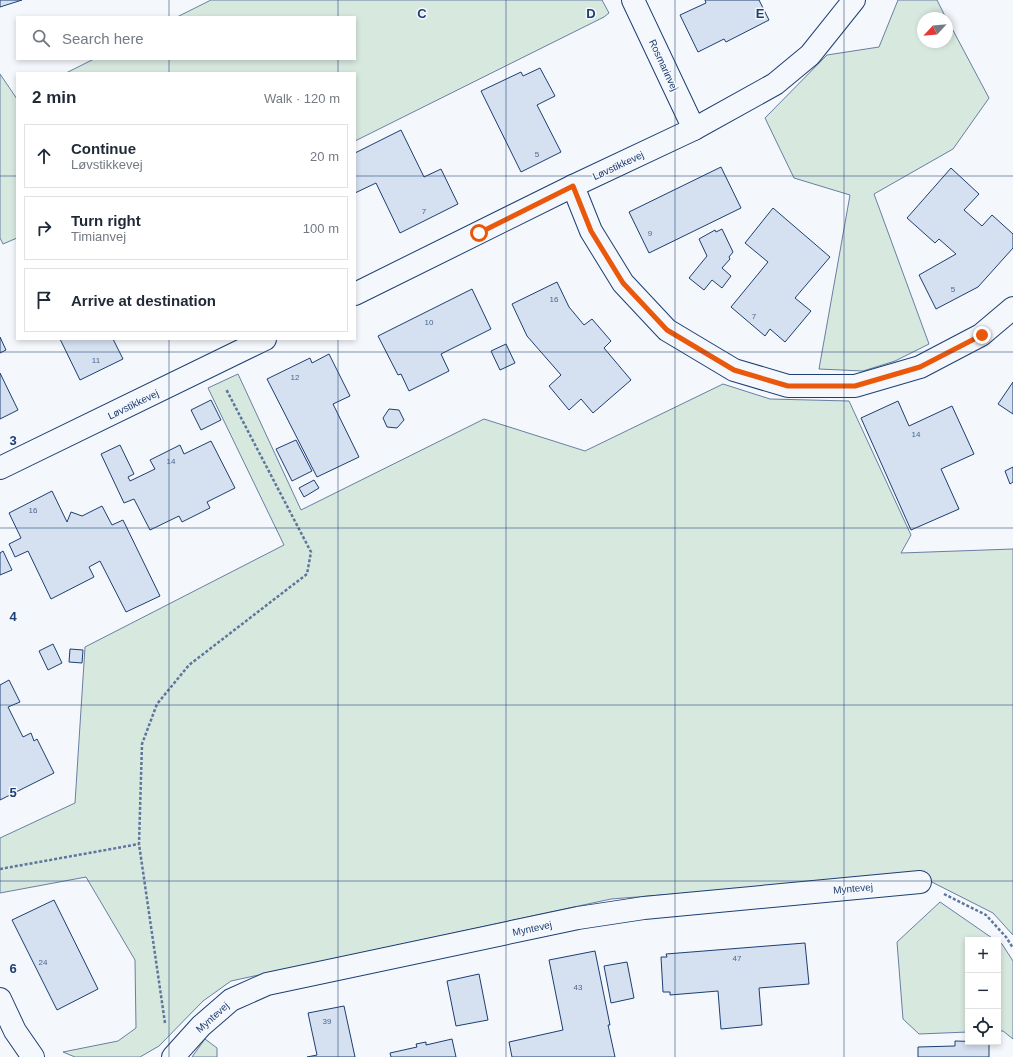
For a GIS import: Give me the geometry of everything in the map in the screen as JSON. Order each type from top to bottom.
[{"type":"street","name":"Rosmarinvej","points":[[633,0],[694,129]]},
{"type":"street","name":"Løvstikkevej","points":[[356,294],[573,186],[694,129],[774,84],[810,55],[854,0]]},
{"type":"street","points":[[573,186],[591,231],[623,283],[667,330],[734,370],[788,386],[855,386],[920,367],[982,335],[1013,308]]},
{"type":"street","name":"Løvstikkevej","points":[[0,468],[263,340]]},
{"type":"street","name":"Myntevej","points":[[174,1057],[201,1026],[231,1000],[267,984],[607,913],[644,908],[920,882]]},
{"type":"street","points":[[0,999],[16,1031],[34,1057]]},
{"type":"path","points":[[165,1025],[139,844],[142,744],[157,704],[189,665],[307,574],[311,552],[214,365]]},
{"type":"path","points":[[0,869],[139,844]]},
{"type":"path","points":[[920,882],[986,915],[1006,937],[1013,948]]},
{"type":"shaded area","points":[[211,0],[602,0],[609,13],[604,17],[356,141],[356,72],[68,72],[92,60],[356,60],[356,16],[179,16]]},
{"type":"shaded area","points":[[898,0],[937,0],[943,12],[917,12],[917,48],[953,48],[953,30],[989,98],[953,149],[874,194],[929,344],[895,361],[863,371],[819,369],[850,195],[794,178],[765,118],[827,55],[879,47]]},
{"type":"shaded area","points":[[0,74],[16,98],[16,238],[3,244],[0,238]]},
{"type":"shaded area","points":[[238,374],[301,510],[484,419],[585,451],[723,384],[770,399],[849,401],[911,535],[901,553],[1013,549],[1013,935],[993,913],[918,875],[611,899],[231,981],[203,1001],[159,1046],[140,1057],[75,1057],[63,1052],[118,1041],[136,1028],[135,960],[86,877],[0,893],[0,838],[75,803],[85,647],[284,545],[208,388]]},
{"type":"shaded area","points":[[940,902],[991,937],[965,937],[965,1032],[919,1034],[903,1019],[897,942]]},
{"type":"shaded area","points":[[1001,944],[1013,961],[1013,1039],[1001,1031]]},
{"type":"shaded area","points":[[205,1039],[217,1048],[217,1057],[192,1057]]},
{"type":"building","points":[[0,0],[22,0],[0,7]]},
{"type":"building","points":[[705,0],[759,0],[769,20],[726,42],[724,39],[698,52],[680,15],[706,3]]},
{"type":"building","points":[[540,68],[555,96],[537,105],[561,152],[521,172],[481,91],[521,72],[523,76]]},
{"type":"building","points":[[401,130],[424,177],[441,169],[458,204],[400,233],[376,183],[356,193],[356,152]]},
{"type":"building","points":[[721,167],[741,208],[649,253],[629,212]]},
{"type":"building","points":[[951,168],[979,194],[964,210],[982,226],[992,215],[1013,234],[1013,248],[978,287],[936,309],[919,275],[956,254],[939,239],[935,243],[907,218]]},
{"type":"building","points":[[773,208],[830,257],[795,298],[811,311],[785,342],[770,329],[765,336],[731,307],[768,262],[745,243]]},
{"type":"building","points":[[722,229],[733,252],[729,257],[730,259],[722,268],[731,276],[722,288],[712,280],[704,290],[689,278],[707,256],[699,239],[715,230],[716,232]]},
{"type":"building","points":[[557,282],[569,307],[584,325],[592,319],[611,341],[604,348],[631,380],[593,413],[581,399],[569,410],[549,386],[561,375],[527,336],[512,304]]},
{"type":"building","points":[[472,289],[491,329],[441,354],[449,371],[409,391],[401,374],[398,375],[378,336]]},
{"type":"building","points":[[0,337],[6,350],[0,353]]},
{"type":"building","points":[[60,340],[114,340],[123,359],[80,380]]},
{"type":"building","points":[[506,344],[515,363],[500,370],[491,351]]},
{"type":"building","points":[[329,354],[350,396],[333,404],[359,457],[317,477],[267,379],[310,358],[312,363]]},
{"type":"building","points":[[0,373],[18,410],[0,419]]},
{"type":"building","points":[[1013,382],[1013,414],[998,404]]},
{"type":"building","points":[[211,400],[221,420],[201,430],[191,410]]},
{"type":"building","points":[[898,401],[909,426],[952,406],[974,454],[941,469],[959,509],[911,530],[861,418]]},
{"type":"building","points":[[389,409],[399,410],[404,420],[397,428],[387,427],[383,418]]},
{"type":"building","points":[[296,440],[312,471],[292,481],[276,449]]},
{"type":"building","points":[[211,441],[235,488],[207,502],[210,508],[182,522],[179,516],[150,530],[134,499],[124,503],[101,454],[120,445],[134,474],[128,477],[130,481],[155,469],[150,460],[180,445],[184,454]]},
{"type":"building","points":[[1013,467],[1013,482],[1010,484],[1005,471]]},
{"type":"building","points":[[314,480],[319,488],[304,497],[299,488]]},
{"type":"building","points":[[52,491],[67,522],[71,512],[82,516],[102,506],[112,525],[123,520],[160,596],[126,612],[100,561],[89,567],[94,577],[51,599],[28,551],[15,557],[9,544],[21,538],[9,513]]},
{"type":"building","points":[[3,551],[12,570],[0,575],[0,553]]},
{"type":"building","points":[[53,644],[62,663],[48,670],[39,651]]},
{"type":"building","points":[[70,649],[83,650],[82,663],[69,662]]},
{"type":"building","points":[[9,680],[20,702],[8,707],[23,737],[31,733],[34,741],[37,739],[54,773],[0,800],[0,685]]},
{"type":"building","points":[[54,900],[98,989],[57,1010],[12,920]]},
{"type":"building","points":[[805,943],[809,984],[759,988],[762,1025],[721,1029],[718,991],[670,995],[670,992],[663,992],[661,957],[667,957],[666,954]]},
{"type":"building","points":[[595,951],[615,1057],[512,1057],[509,1042],[563,1030],[549,960]]},
{"type":"building","points":[[627,962],[634,998],[611,1003],[604,966]]},
{"type":"building","points":[[479,974],[488,1020],[456,1026],[447,981]]},
{"type":"building","points":[[344,1006],[355,1057],[307,1057],[317,1055],[308,1013]]},
{"type":"building","points":[[452,1039],[456,1057],[391,1057],[390,1053],[417,1047],[416,1044],[426,1042],[426,1045]]},
{"type":"building","points":[[955,1041],[965,1041],[965,1045],[989,1045],[989,1057],[918,1057],[918,1047],[955,1046]]},
{"type":"route","points":[[479,233],[573,186],[591,231],[623,283],[667,330],[734,370],[788,386],[855,386],[920,367],[982,335]]}]
